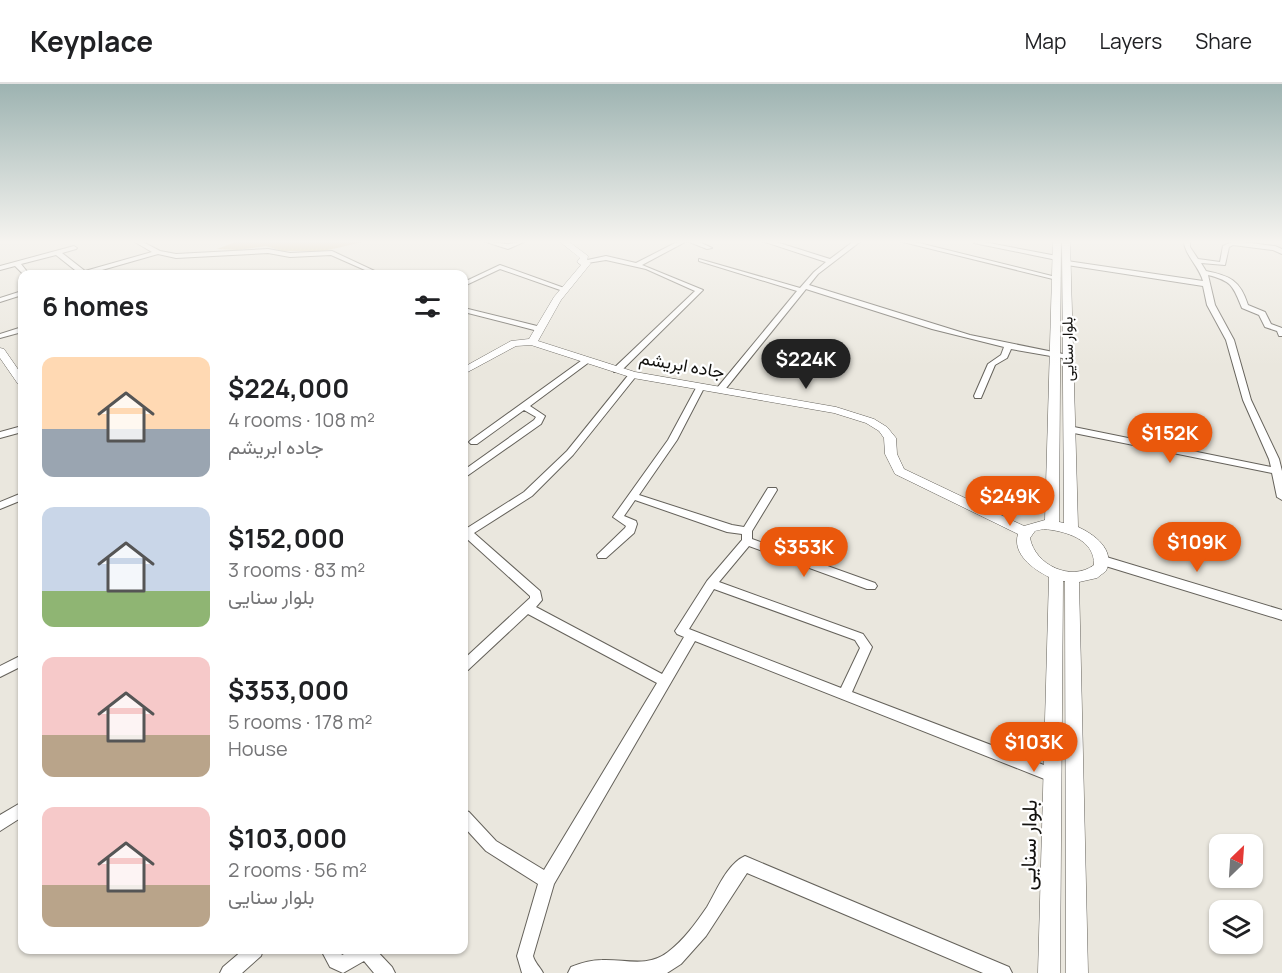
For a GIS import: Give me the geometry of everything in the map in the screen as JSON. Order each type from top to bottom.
[{"type":"main road","points":[[468,369],[513,344],[532,342],[538,329],[571,282]]},
{"type":"main road","name":"بلوار سنایی","points":[[1052,524],[1057,282]]},
{"type":"main road","name":"بلوار سنایی","points":[[1063,282],[1068,357],[1071,529]]},
{"type":"main road","name":"جاده ابریشم","points":[[532,342],[633,375],[836,410],[870,421],[884,429],[890,438],[891,454],[898,471],[1025,532]]},
{"type":"main road","points":[[0,352],[18,369]]},
{"type":"main road","points":[[1052,524],[1071,529],[1097,547],[1103,561],[1097,572],[1090,575],[1064,575],[1029,556],[1022,543],[1025,532],[1036,525],[1052,524]]},
{"type":"main road","points":[[1064,575],[1077,973]]},
{"type":"main road","name":"بلوار سنایی","points":[[1049,973],[1052,775],[1064,575]]},
{"type":"street","points":[[544,282],[565,290]]},
{"type":"street","points":[[617,370],[700,290],[679,282]]},
{"type":"street","points":[[783,282],[1007,348],[1068,357]]},
{"type":"street","points":[[720,390],[809,282]]},
{"type":"street","points":[[1197,282],[1206,284],[1211,305],[1230,340],[1247,400],[1277,471],[1282,497]]},
{"type":"street","points":[[1233,282],[1241,289],[1245,306],[1262,314],[1268,325],[1280,330],[1282,334]]},
{"type":"street","points":[[0,300],[18,294]]},
{"type":"street","points":[[468,311],[538,329]]},
{"type":"street","points":[[0,336],[18,331]]},
{"type":"street","points":[[978,396],[992,364],[1004,356],[1007,348]]},
{"type":"street","points":[[474,442],[588,360]]},
{"type":"street","points":[[468,532],[528,494],[570,453],[633,375]]},
{"type":"street","points":[[602,555],[630,530],[632,524],[618,517],[672,440],[700,388]]},
{"type":"street","points":[[468,471],[538,422],[541,416],[523,406]]},
{"type":"street","points":[[1069,429],[1277,471]]},
{"type":"street","points":[[0,435],[18,430]]},
{"type":"street","points":[[772,490],[747,536],[680,628],[681,631],[1052,775]]},
{"type":"street","points":[[633,496],[731,529],[871,586]]},
{"type":"street","points":[[0,506],[18,498]]},
{"type":"street","points":[[468,537],[536,594],[536,600],[468,662]]},
{"type":"street","points":[[1103,561],[1282,615]]},
{"type":"street","points":[[711,584],[859,638],[866,647],[845,694]]},
{"type":"street","points":[[527,608],[664,681]]},
{"type":"street","points":[[534,973],[528,967],[525,956],[547,881],[692,635]]},
{"type":"street","points":[[0,672],[18,662]]},
{"type":"street","points":[[0,824],[18,812]]},
{"type":"street","points":[[468,822],[491,846],[547,881]]},
{"type":"street","points":[[577,973],[600,966],[645,971],[669,963],[690,944],[739,869],[745,864],[1004,973]]},
{"type":"street","points":[[229,973],[250,954]]},
{"type":"street","points":[[332,954],[336,961],[343,964],[361,954]]},
{"type":"street","points":[[369,954],[386,973]]}]
